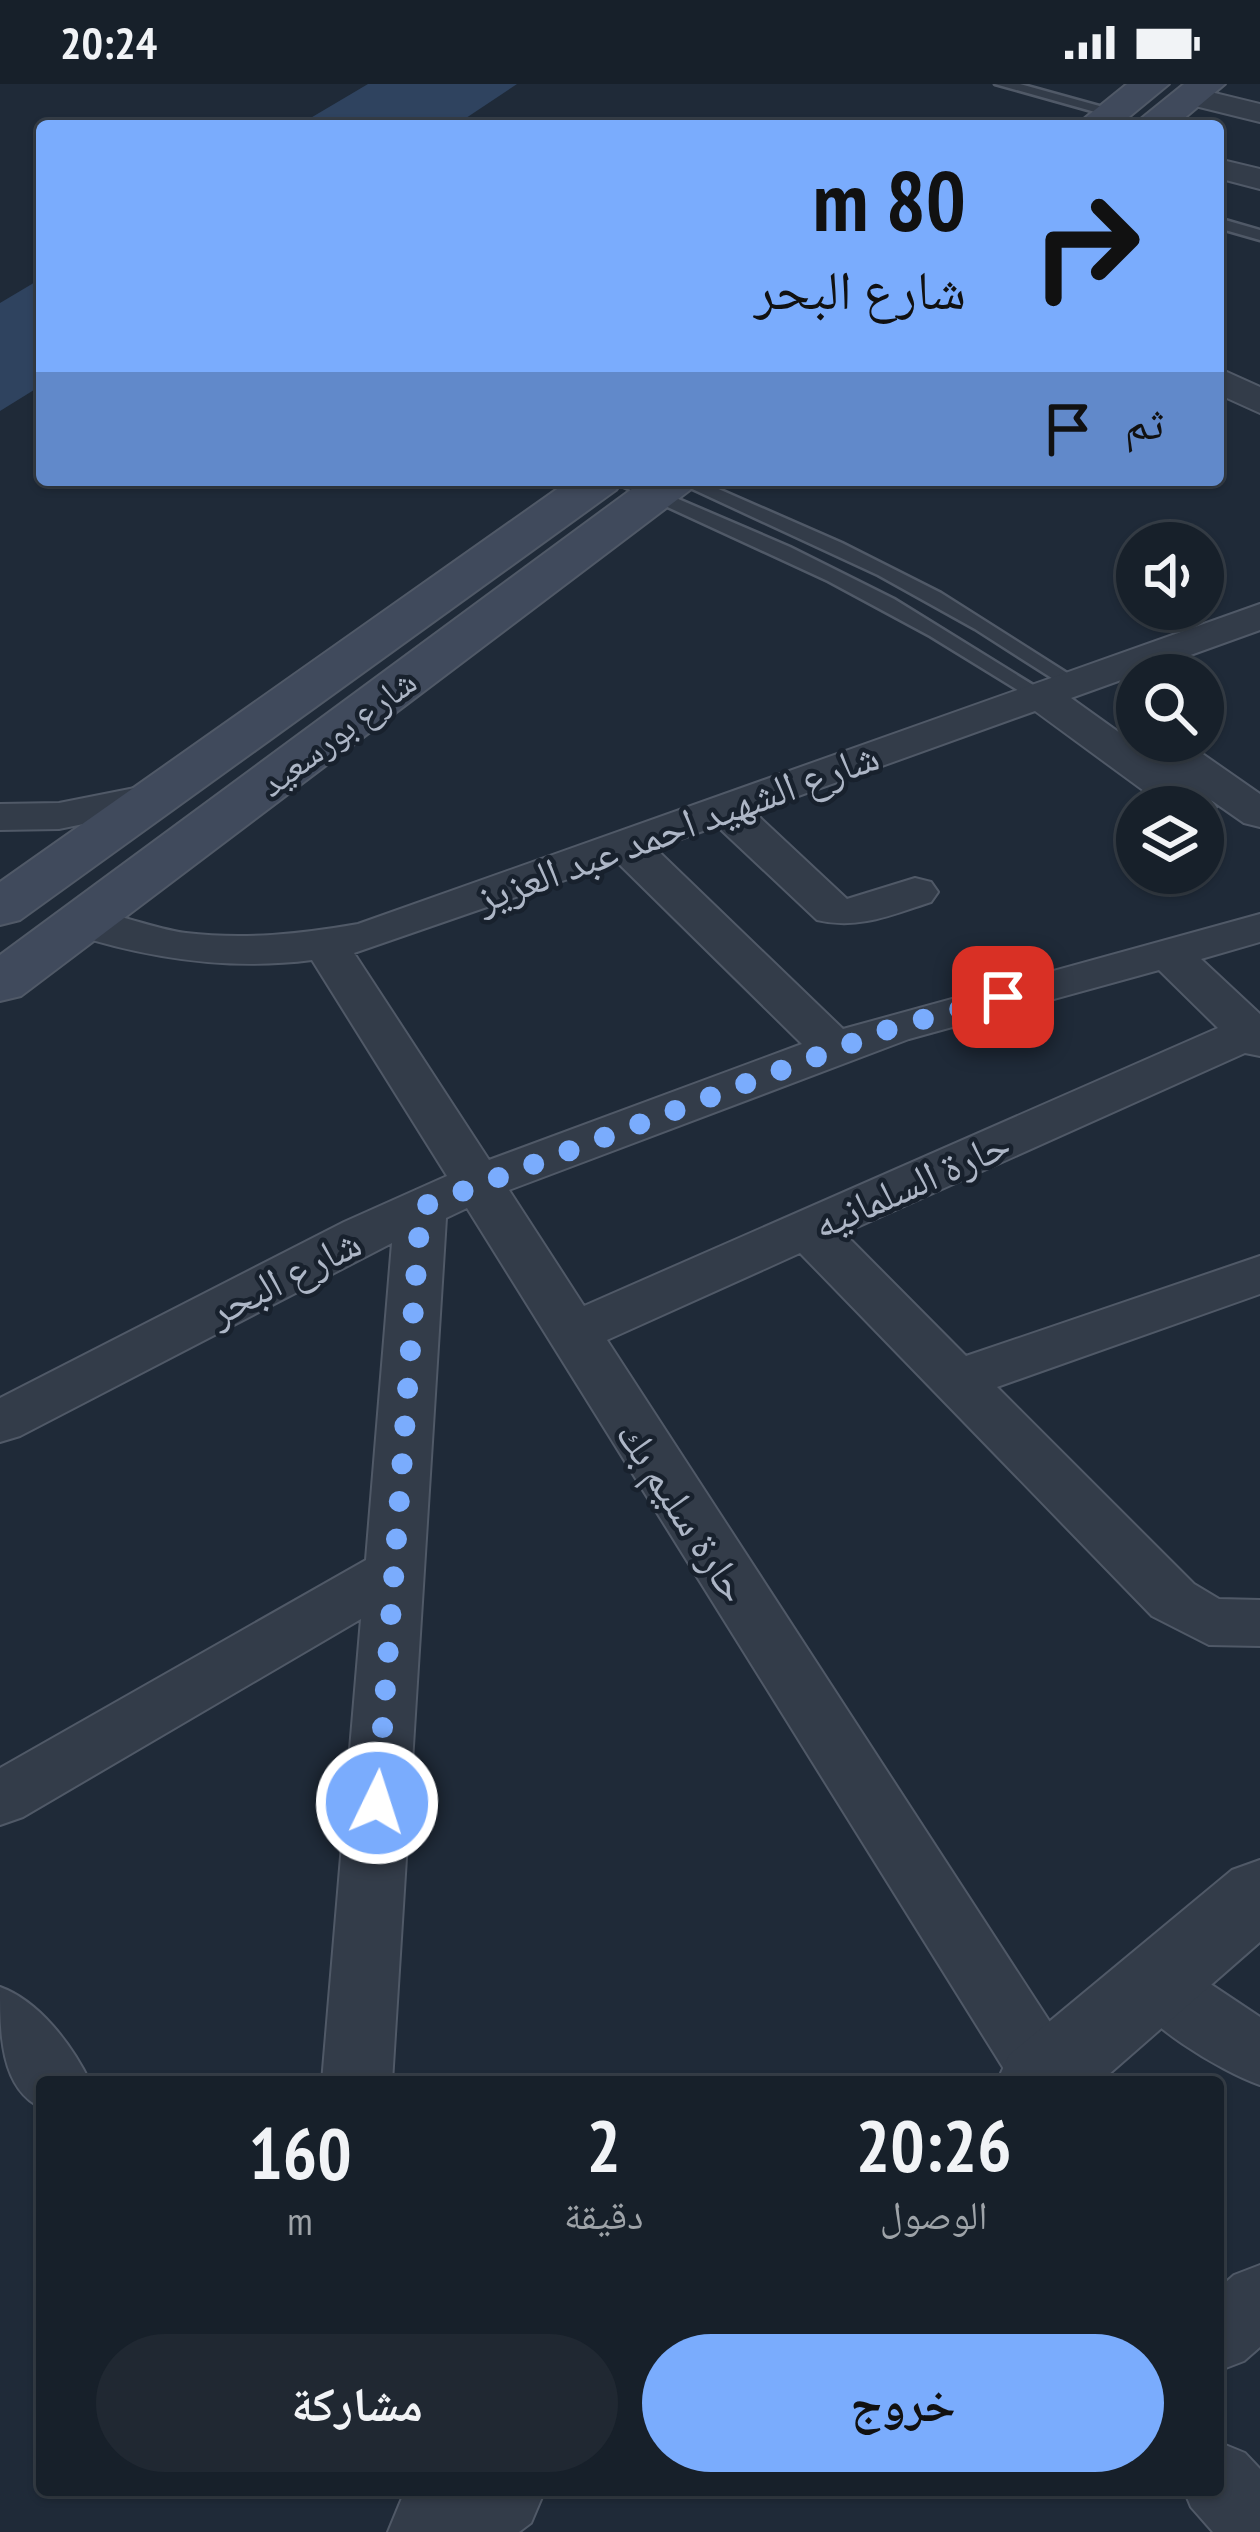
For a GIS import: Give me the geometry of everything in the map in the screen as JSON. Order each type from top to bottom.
[{"type":"main road","points":[[1104,119],[1151,84]]},
{"type":"main road","points":[[1159,120],[1198,90]]},
{"type":"main road","name":"شارع بورسعيد","points":[[0,908],[592,486]]},
{"type":"main road","name":"شارع بورسعيد","points":[[0,983],[654,486]]},
{"type":"street","points":[[1198,90],[1260,113]]},
{"type":"street","points":[[1224,169],[1260,178]]},
{"type":"street","name":"شارع الشهيد احمد عبد العزيز","points":[[82,922],[178,948],[252,952],[368,936],[1260,616]]},
{"type":"street","points":[[1059,691],[1116,718]]},
{"type":"street","points":[[1059,691],[1170,786]]},
{"type":"street","points":[[1186,762],[1260,814]]},
{"type":"street","points":[[0,817],[58,816],[155,797]]},
{"type":"street","points":[[725,809],[833,910],[848,913],[915,892]]},
{"type":"street","points":[[1224,829],[1260,855]]},
{"type":"street","points":[[624,844],[836,1050]]},
{"type":"street","name":"شارع البحر","points":[[0,1422],[448,1195],[962,1007],[1260,928]]},
{"type":"street","name":"حارة سليم بك","points":[[326,945],[448,1195],[571,1334],[1040,2076]]},
{"type":"street","points":[[1167,952],[1255,1036]]},
{"type":"street","name":"حارة السلمانيه","points":[[571,1334],[1255,1036]]},
{"type":"street","points":[[357,2076],[395,1571],[448,1195]]},
{"type":"street","points":[[808,1229],[1188,1614],[1230,1626],[1260,1623]]},
{"type":"street","points":[[957,1380],[1260,1274]]},
{"type":"street","points":[[0,1799],[395,1571]]},
{"type":"street","points":[[1046,2076],[1260,1894]]},
{"type":"street","points":[[1154,1984],[1260,2056]]},
{"type":"street","points":[[0,2018],[50,2076]]},
{"type":"street","points":[[1224,2331],[1260,2300]]},
{"type":"street","points":[[1224,2487],[1260,2526]]},
{"type":"lane","points":[[1002,84],[1104,119]]},
{"type":"lane","points":[[1224,225],[1260,235]]},
{"type":"lane","points":[[661,486],[1059,691]]},
{"type":"lane","points":[[663,486],[843,547],[924,588],[1059,691]]},
{"type":"water","points":[[368,84],[517,84],[463,120],[307,120]]},
{"type":"water","points":[[36,282],[36,389],[0,411],[0,303]]},
{"type":"route","points":[[377,1803],[421,1207],[892,1028],[1003,997]]}]
